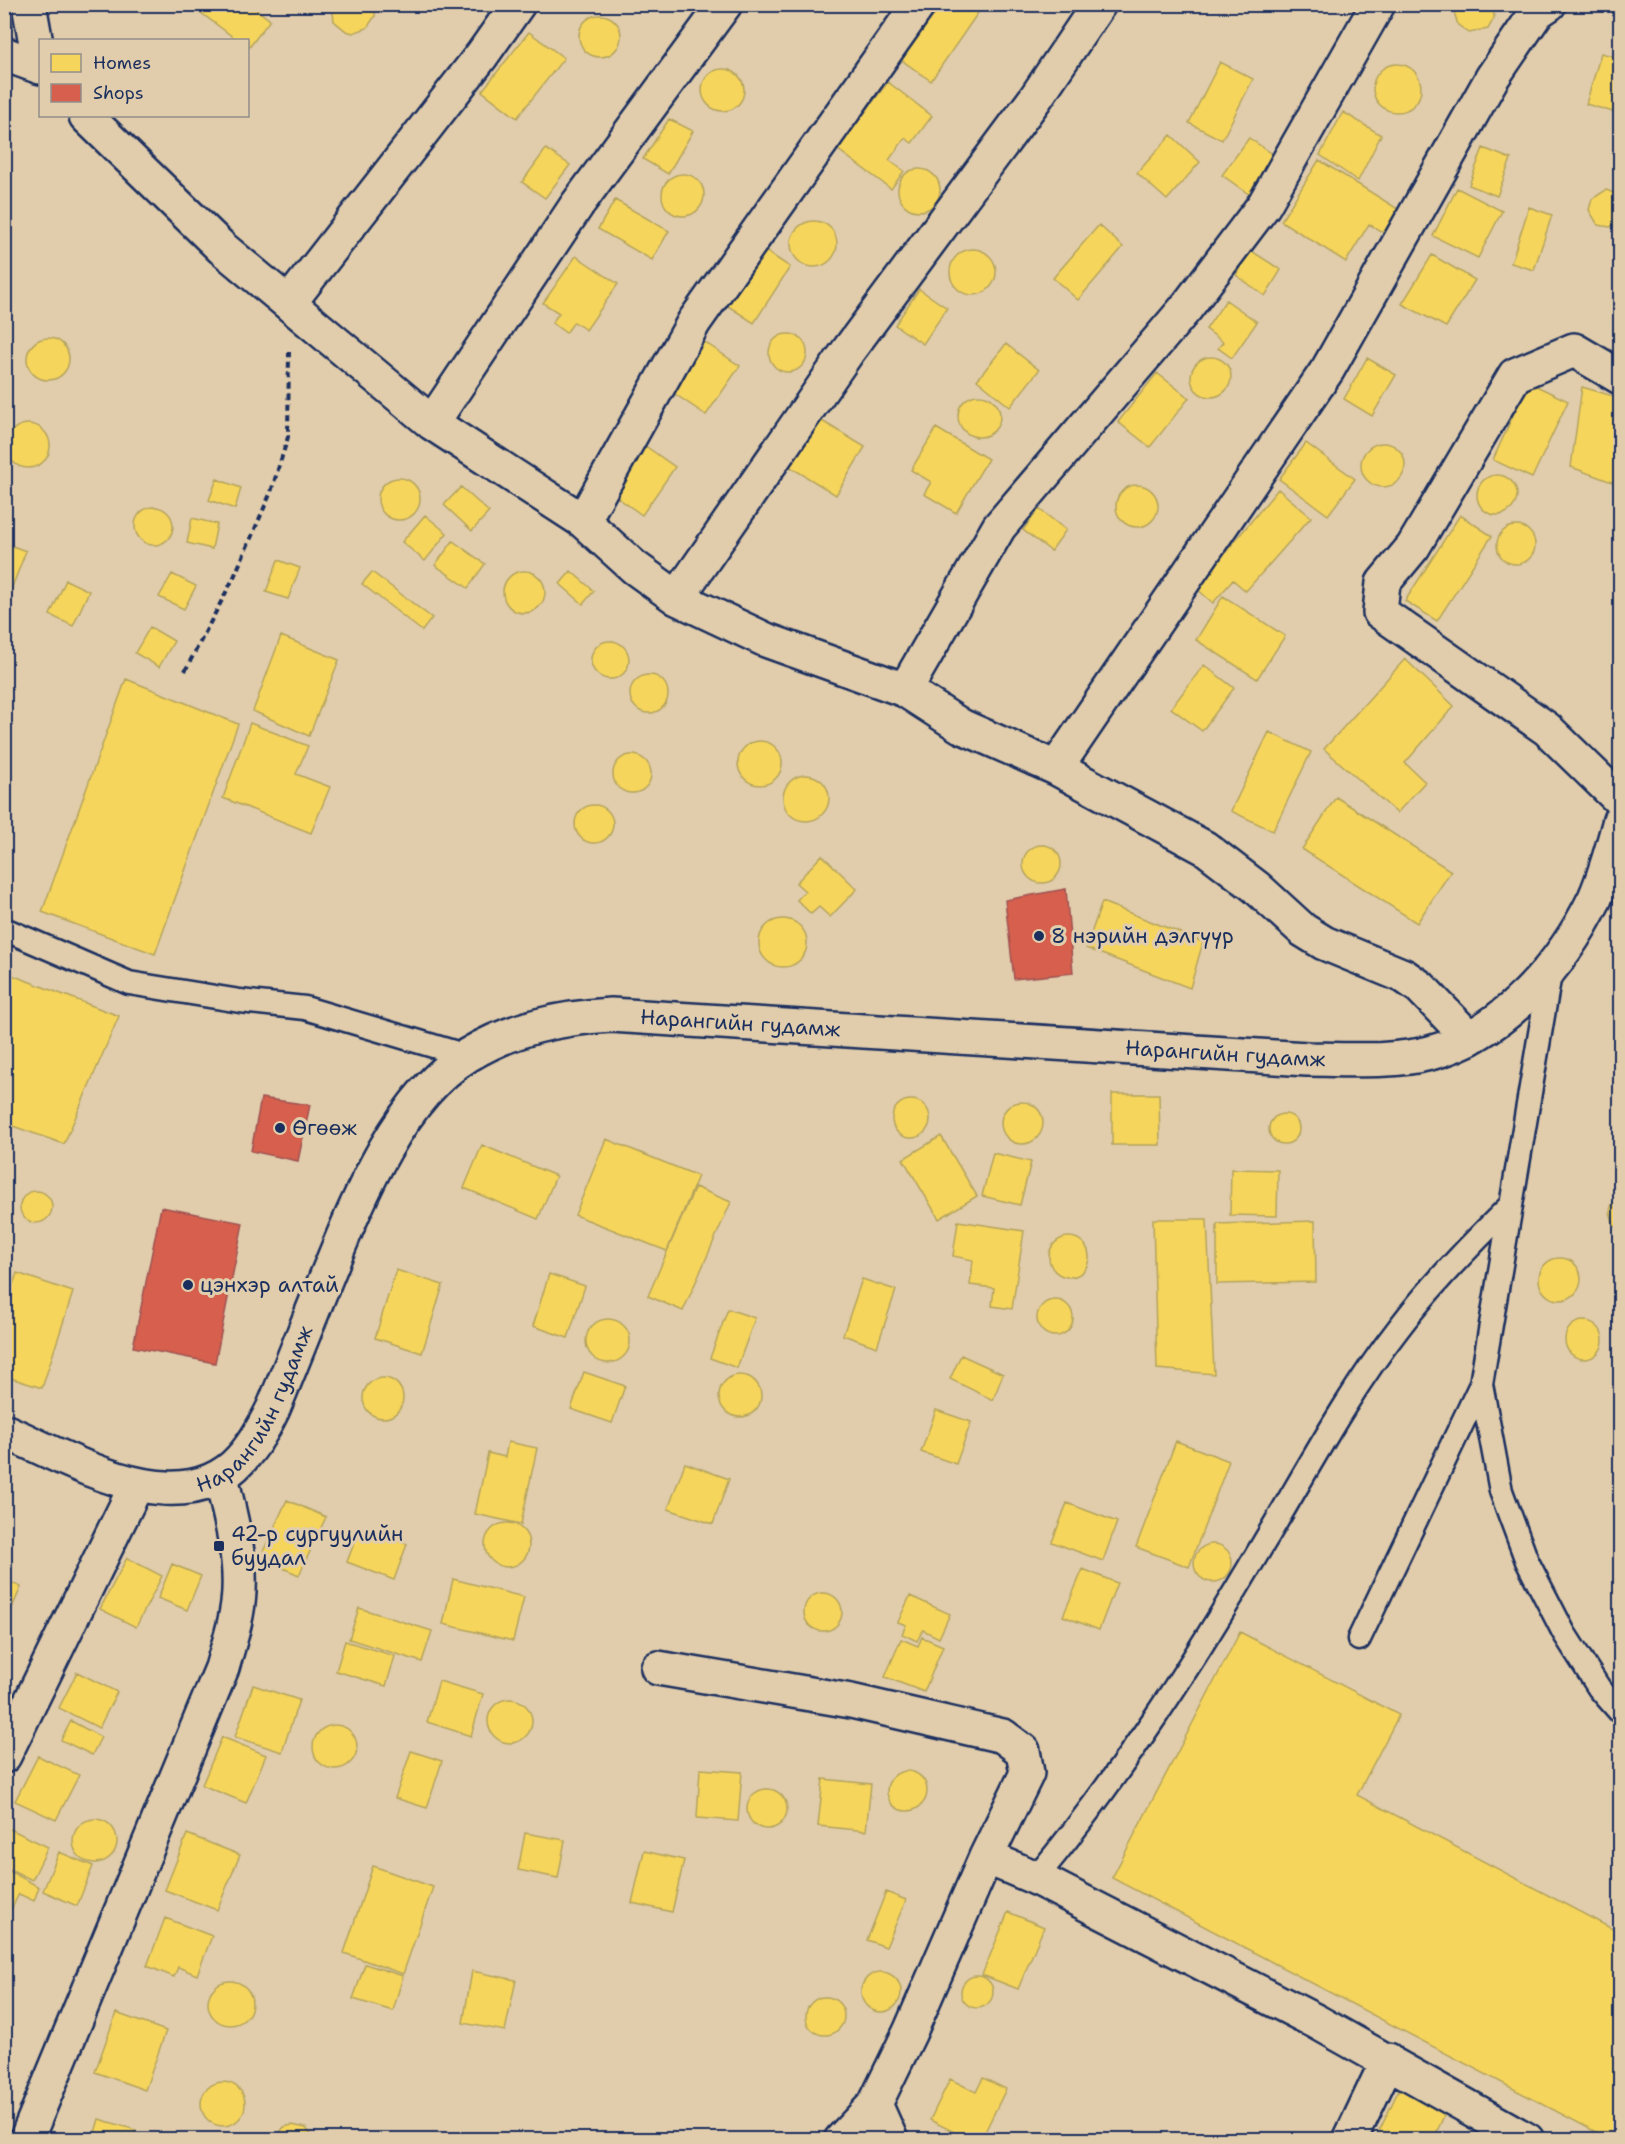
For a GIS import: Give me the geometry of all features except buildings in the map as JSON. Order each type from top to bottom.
[{"type":"street","points":[[29,4],[39,61]]},
{"type":"street","points":[[289,303],[475,64],[518,4]]},
{"type":"street","points":[[432,423],[577,205],[725,4]]},
{"type":"street","points":[[583,521],[694,322],[919,4]]},
{"type":"street","points":[[676,598],[848,351],[1035,99],[1099,4]]},
{"type":"street","points":[[905,690],[999,527],[1186,308],[1264,205],[1378,4]]},
{"type":"street","points":[[1056,768],[1328,369],[1492,78],[1537,12],[1549,4]]},
{"type":"street","points":[[4,54],[39,67]]},
{"type":"street","points":[[87,117],[222,248],[432,423],[583,521],[634,567],[676,598],[766,640],[905,690],[961,726],[1056,768],[1205,848],[1324,944],[1404,976],[1441,1006],[1469,1038]]},
{"type":"street","points":[[1620,377],[1574,350],[1515,375],[1413,547],[1383,583],[1380,612],[1547,729],[1620,800]]},
{"type":"street","name":"Нарангийн гудамж","points":[[4,1431],[136,1486],[177,1488],[221,1476],[240,1460],[252,1445],[273,1409],[357,1204],[379,1160],[424,1093],[445,1072],[467,1056],[495,1041],[546,1022],[611,1015],[1307,1059],[1406,1057],[1429,1054],[1469,1038],[1507,1011],[1551,967],[1576,934],[1595,896],[1620,820]]},
{"type":"street","points":[[26,2139],[222,1668],[235,1623],[239,1591],[236,1547],[221,1476]]},
{"type":"street","points":[[4,1756],[136,1486]]},
{"type":"street","points":[[658,1668],[851,1701],[1003,1736],[1023,1751],[1028,1773],[986,1857],[910,2032],[875,2104],[842,2139]]},
{"type":"street","points":[[986,1857],[1036,1878],[1388,2060],[1527,2139]]},
{"type":"street","points":[[1350,2139],[1388,2060]]},
{"type":"street","points":[[875,2104],[891,2139]]},
{"type":"lane","points":[[4,928],[129,983],[240,1001],[305,1008],[467,1056]]},
{"type":"lane","points":[[1359,1639],[1481,1384],[1551,967]]},
{"type":"lane","points":[[1036,1878],[1091,1810],[1134,1749],[1241,1581],[1373,1363],[1430,1289],[1511,1205]]},
{"type":"lane","points":[[1481,1384],[1501,1491],[1527,1561],[1564,1633],[1599,1688],[1620,1712]]},
{"type":"path","points":[[185,671],[234,577],[271,492],[288,437],[289,303]]},
{"type":"place","name":"8 нэрийн дэлгүүр","points":[[1039,936]]},
{"type":"place","name":"Өгөөж","points":[[280,1128]]},
{"type":"place","name":"цэнхэр алтай","points":[[188,1285]]},
{"type":"place","name":"42-р сургуулийн буудал","points":[[219,1546]]}]
